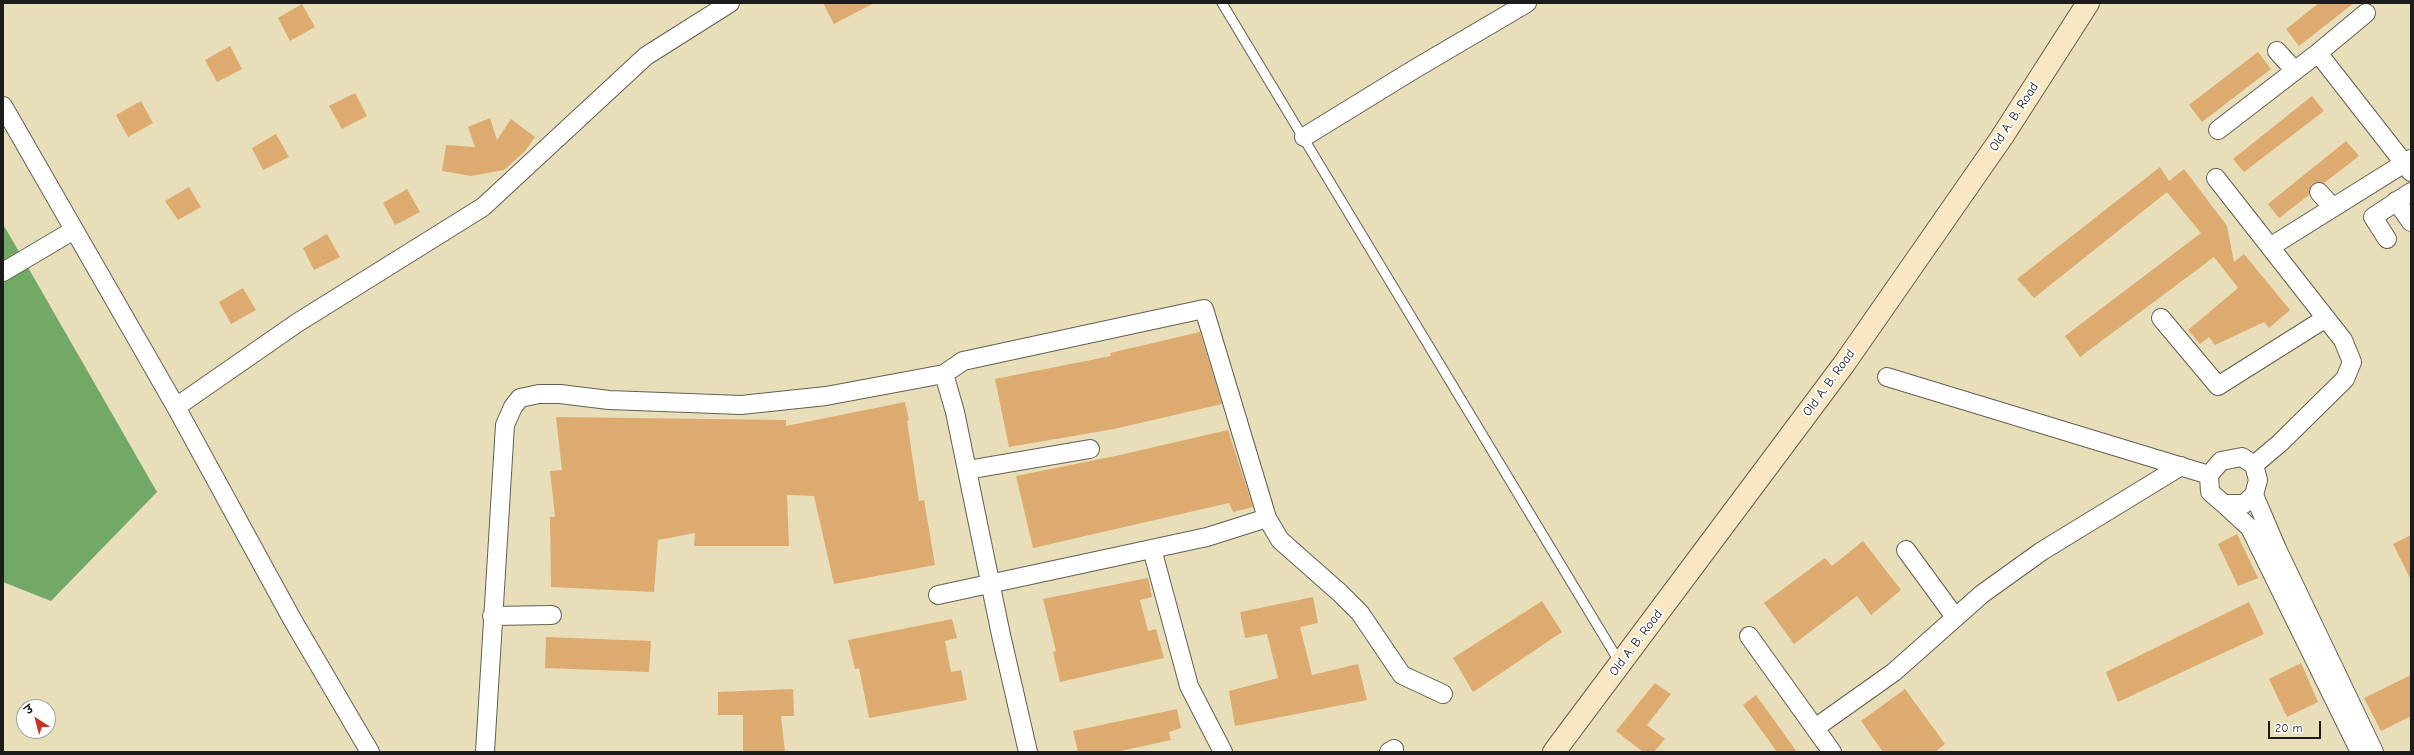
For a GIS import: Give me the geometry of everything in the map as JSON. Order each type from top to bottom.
[{"type":"street","points":[[176,408],[297,323],[483,207],[646,56],[730,3]]},
{"type":"street","points":[[1304,137],[1526,3]]},
{"type":"street","name":"Old A. B. Road","points":[[1554,752],[1844,364],[2002,137],[2088,3]]},
{"type":"street","points":[[2218,130],[2318,53],[2366,13]]},
{"type":"street","points":[[2277,51],[2295,71]]},
{"type":"street","points":[[2270,248],[2333,208],[2409,165],[2318,53]]},
{"type":"street","points":[[3,106],[176,408],[292,619],[370,752]]},
{"type":"street","points":[[2216,178],[2326,318],[2342,340],[2352,362],[2345,379],[2280,443],[2254,465]]},
{"type":"street","points":[[2319,192],[2333,208]]},
{"type":"street","points":[[2387,239],[2373,217],[2404,197],[2411,222]]},
{"type":"street","points":[[3,272],[74,230]]},
{"type":"street","points":[[485,752],[492,616],[505,425],[513,407],[520,398],[539,394],[560,394],[610,400],[741,405],[826,396],[944,374],[963,361],[1204,309],[1267,518],[1280,540],[1360,613],[1402,675],[1443,694]]},
{"type":"street","points":[[2161,318],[2218,386],[2326,318]]},
{"type":"street","points":[[944,374],[955,412],[990,585],[1028,752]]},
{"type":"street","points":[[1887,378],[2209,475]]},
{"type":"street","points":[[967,470],[1090,449]]},
{"type":"street","points":[[2224,504],[2244,504],[2254,495],[2258,480],[2254,465],[2242,457],[2221,460],[2209,475],[2210,492],[2250,528],[2360,752]]},
{"type":"street","points":[[1815,728],[1894,672],[1982,594],[2042,551],[2180,466]]},
{"type":"street","points":[[2254,495],[2277,549],[2374,752]]},
{"type":"street","points":[[938,595],[1207,537],[1267,518]]},
{"type":"street","points":[[1152,549],[1189,686],[1223,752]]},
{"type":"street","points":[[1906,550],[1955,617]]},
{"type":"street","points":[[492,616],[552,616]]},
{"type":"street","points":[[1749,636],[1832,752]]},
{"type":"lane","points":[[1222,3],[1304,137],[1431,353],[1620,665]]},
{"type":"green space","points":[[3,224],[157,492],[51,601],[3,582]]},
{"type":"building","points":[[823,3],[874,3],[834,24]]},
{"type":"building","points":[[2319,3],[2354,3],[2299,46],[2286,29]]},
{"type":"building","points":[[302,4],[315,27],[290,41],[278,18]]},
{"type":"building","points":[[230,46],[242,69],[217,82],[205,60]]},
{"type":"building","points":[[2258,52],[2271,69],[2202,122],[2189,105]]},
{"type":"building","points":[[355,93],[367,116],[342,129],[329,106]]},
{"type":"building","points":[[2312,96],[2324,111],[2244,172],[2233,159]]},
{"type":"building","points":[[141,101],[153,123],[128,137],[116,115]]},
{"type":"building","points":[[490,118],[497,140],[511,119],[535,137],[525,151],[504,170],[471,176],[442,171],[446,145],[475,147],[468,127]]},
{"type":"building","points":[[276,134],[289,157],[263,170],[252,148]]},
{"type":"building","points":[[2346,141],[2359,156],[2324,183],[2317,182],[2312,184],[2309,189],[2309,195],[2279,218],[2268,204]]},
{"type":"building","points":[[2160,167],[2169,181],[2184,169],[2227,226],[2234,262],[2244,254],[2290,310],[2269,328],[2264,322],[2215,345],[2209,337],[2200,344],[2188,330],[2238,288],[2214,257],[2080,357],[2065,336],[2201,233],[2167,192],[2034,298],[2017,279]]},
{"type":"building","points":[[189,187],[201,207],[178,220],[165,201]]},
{"type":"building","points":[[407,189],[420,212],[395,225],[383,203]]},
{"type":"building","points":[[327,234],[340,257],[314,270],[303,248]]},
{"type":"building","points":[[243,288],[256,310],[231,324],[219,302]]},
{"type":"building","points":[[1200,332],[1222,404],[1114,429],[1009,447],[995,379],[1111,356],[1110,353]]},
{"type":"building","points":[[905,402],[909,420],[907,421],[919,501],[924,500],[935,565],[834,584],[814,496],[787,495],[789,546],[694,546],[695,533],[658,540],[654,592],[551,587],[550,517],[555,517],[550,471],[562,470],[556,417],[786,420],[786,426]]},
{"type":"building","points":[[1228,430],[1253,507],[1233,512],[1229,503],[1033,548],[1016,476],[1120,455]]},
{"type":"building","points":[[2237,534],[2258,578],[2238,586],[2218,544]]},
{"type":"building","points":[[2411,535],[2411,580],[2393,544]]},
{"type":"building","points":[[1863,541],[1901,590],[1871,615],[1857,596],[1794,644],[1764,603],[1825,558],[1832,566]]},
{"type":"building","points":[[1148,578],[1152,597],[1140,600],[1148,631],[1156,629],[1164,658],[1060,682],[1053,652],[1056,651],[1043,599]]},
{"type":"building","points":[[1313,597],[1318,623],[1300,627],[1312,675],[1358,664],[1367,700],[1235,726],[1229,691],[1278,678],[1267,634],[1245,638],[1240,612]]},
{"type":"building","points":[[1542,601],[1562,632],[1473,692],[1453,658]]},
{"type":"building","points":[[2249,602],[2264,634],[2118,702],[2106,672]]},
{"type":"building","points":[[952,619],[957,638],[945,641],[951,672],[961,670],[967,700],[869,718],[859,668],[855,669],[848,640]]},
{"type":"building","points":[[546,637],[651,641],[649,672],[545,668]]},
{"type":"building","points":[[2301,663],[2318,702],[2287,717],[2269,679]]},
{"type":"building","points":[[2411,675],[2411,716],[2381,731],[2364,698]]},
{"type":"building","points":[[1655,683],[1671,694],[1647,725],[1665,739],[1654,752],[1643,752],[1616,731]]},
{"type":"building","points":[[793,689],[794,716],[781,716],[785,752],[743,752],[743,715],[718,715],[718,692]]},
{"type":"building","points":[[1905,689],[1945,744],[1935,752],[1883,752],[1861,721]]},
{"type":"building","points":[[1756,695],[1797,752],[1777,752],[1743,705]]},
{"type":"building","points":[[1177,709],[1181,728],[1169,732],[1171,740],[1116,752],[1078,752],[1073,731]]}]
